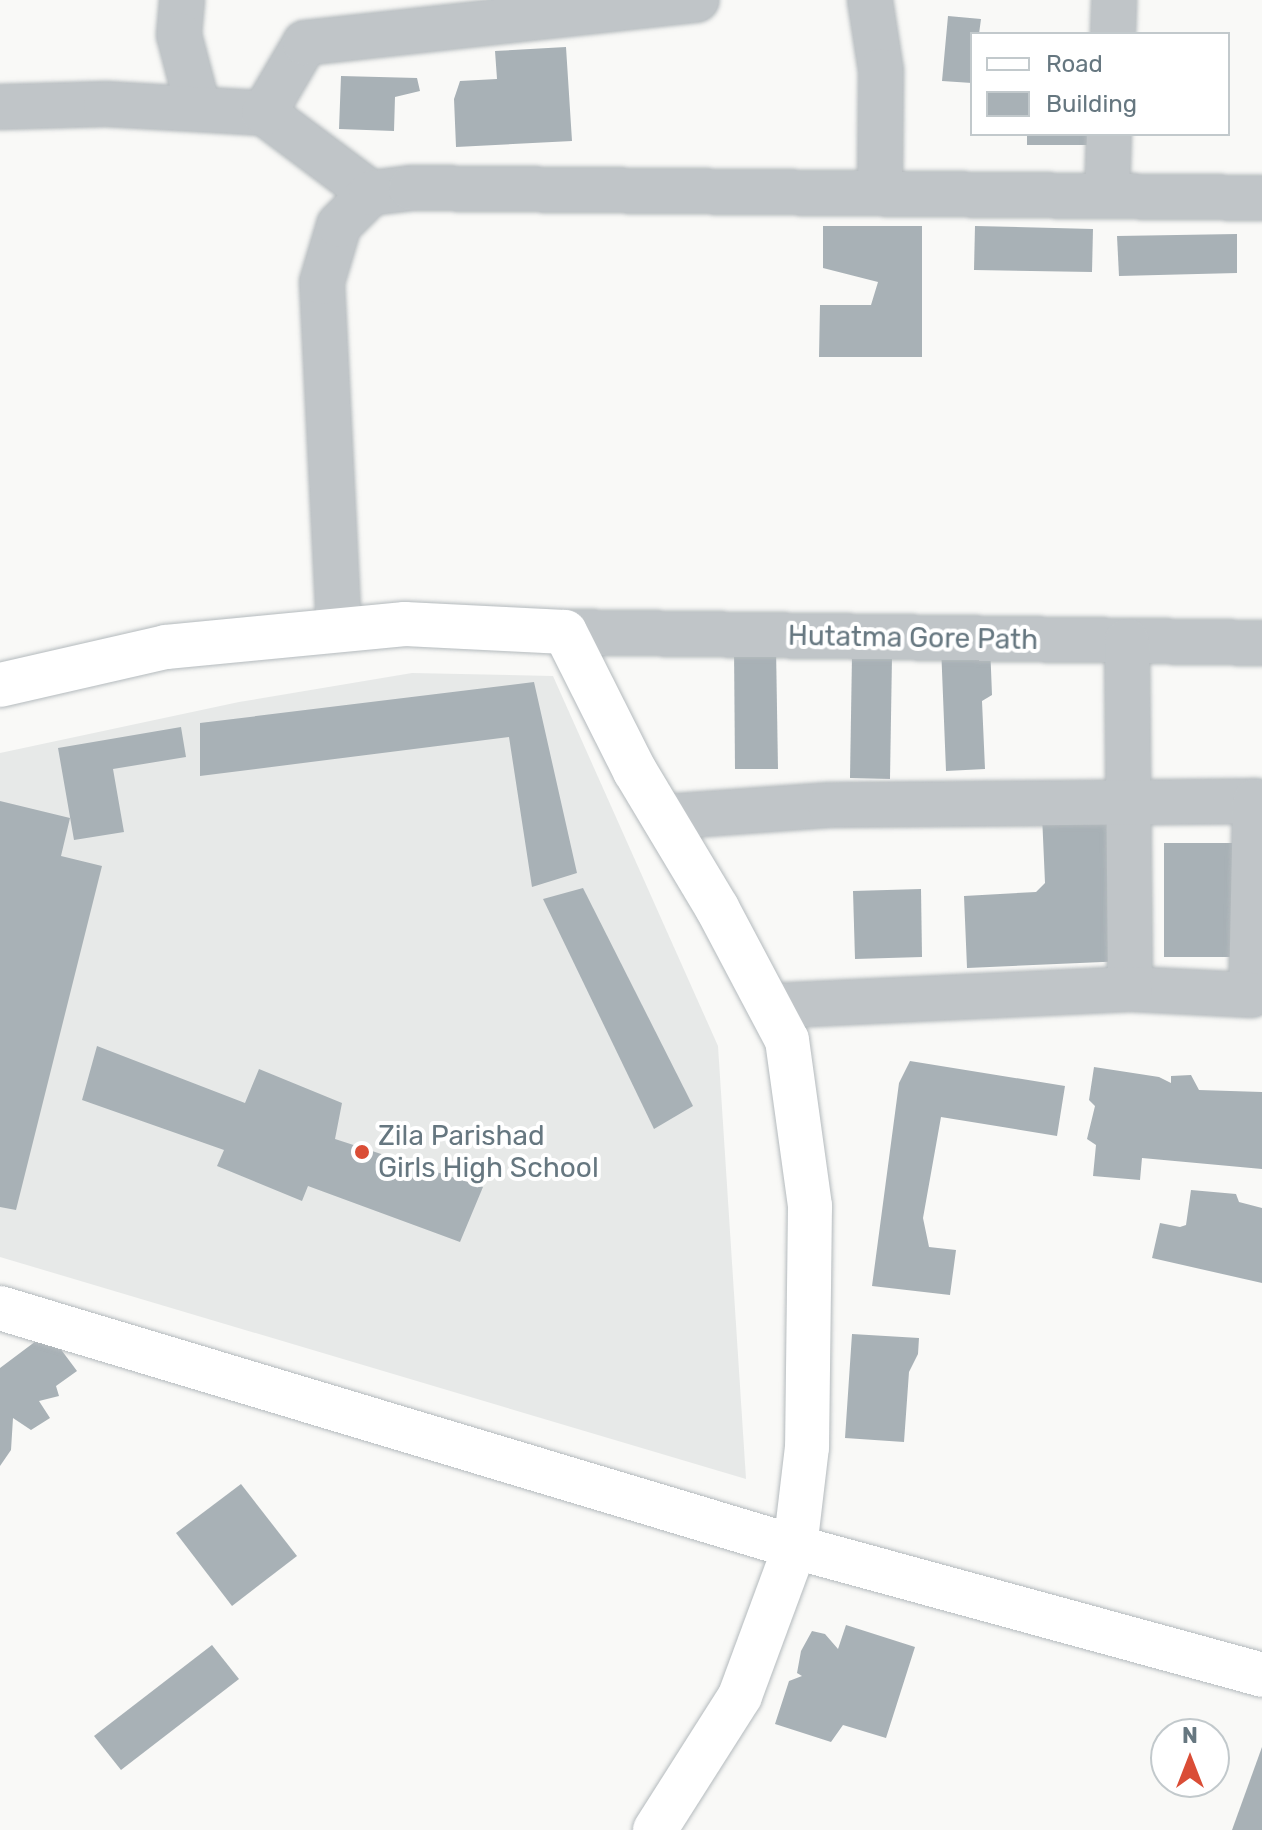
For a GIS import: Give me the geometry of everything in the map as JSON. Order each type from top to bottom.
[{"type":"main road","points":[[0,685],[166,647],[339,630],[405,624],[565,632],[635,771],[717,908],[787,1040],[810,1206],[807,1447],[795,1547],[740,1696],[655,1830]]},
{"type":"main road","points":[[0,1308],[795,1547],[1262,1675]]},
{"type":"street","points":[[182,0],[179,35],[198,107]]},
{"type":"street","points":[[870,0],[881,71],[880,193]]},
{"type":"street","points":[[1113,32],[1114,0]]},
{"type":"street","points":[[264,113],[305,43],[672,1]]},
{"type":"street","points":[[0,107],[198,107],[264,113],[371,193]]},
{"type":"street","points":[[1107,196],[1109,136]]},
{"type":"street","points":[[339,630],[322,282],[339,225],[371,193],[411,188],[1262,198]]},
{"type":"street","name":"Hutatma Gore Path","points":[[565,632],[1262,643]]},
{"type":"street","points":[[1127,641],[1130,989]]},
{"type":"street","points":[[663,817],[830,805],[1255,801],[1251,995],[1130,989],[769,1006]]},
{"type":"shaded area","name":"Zila Parishad Girls High School","points":[[412,673],[553,676],[718,1046],[746,1479],[0,1257],[0,753],[239,702]]},
{"type":"building","points":[[948,16],[981,19],[979,32],[970,32],[970,83],[942,81]]},
{"type":"building","points":[[566,47],[572,141],[456,147],[454,99],[460,81],[497,79],[495,51]]},
{"type":"building","points":[[341,76],[417,78],[420,91],[395,97],[394,131],[339,129]]},
{"type":"building","points":[[1027,136],[1088,136],[1088,145],[1027,145]]},
{"type":"building","points":[[823,226],[922,226],[922,357],[819,357],[820,305],[871,305],[878,282],[823,268]]},
{"type":"building","points":[[975,226],[1093,229],[1092,272],[974,270]]},
{"type":"building","points":[[1237,234],[1237,273],[1119,276],[1117,236]]},
{"type":"building","points":[[990,644],[992,695],[982,701],[985,769],[946,771],[941,646]]},
{"type":"building","points":[[734,647],[776,647],[778,769],[735,769]]},
{"type":"building","points":[[852,655],[892,656],[890,779],[850,778]]},
{"type":"building","points":[[534,682],[577,873],[532,887],[509,737],[200,776],[200,723]]},
{"type":"building","points":[[181,727],[186,757],[113,769],[124,832],[74,840],[58,748]]},
{"type":"building","points":[[0,801],[70,818],[61,856],[102,866],[16,1210],[0,1207]]},
{"type":"building","points":[[1119,812],[1126,961],[967,968],[964,896],[1036,892],[1045,883],[1042,815]]},
{"type":"building","points":[[1164,843],[1239,843],[1240,957],[1164,957]]},
{"type":"building","points":[[583,888],[693,1106],[654,1129],[543,899]]},
{"type":"building","points":[[921,889],[922,957],[855,959],[853,891]]},
{"type":"building","points":[[97,1046],[245,1103],[259,1069],[342,1103],[335,1139],[483,1187],[460,1242],[308,1186],[302,1201],[217,1166],[224,1150],[82,1100]]},
{"type":"building","points":[[910,1061],[1065,1086],[1057,1136],[941,1117],[923,1218],[929,1247],[956,1250],[950,1295],[872,1286],[899,1083]]},
{"type":"building","points":[[1094,1067],[1159,1077],[1171,1083],[1171,1076],[1191,1075],[1199,1090],[1262,1092],[1262,1169],[1142,1158],[1140,1180],[1093,1176],[1096,1145],[1087,1139],[1095,1106],[1089,1100]]},
{"type":"building","points":[[1191,1190],[1236,1194],[1239,1202],[1262,1208],[1262,1283],[1152,1258],[1160,1223],[1180,1227],[1186,1225]]},
{"type":"building","points":[[48,1332],[77,1371],[56,1386],[59,1396],[39,1401],[50,1418],[31,1430],[13,1418],[11,1450],[0,1466],[0,1368]]},
{"type":"building","points":[[852,1334],[919,1338],[918,1354],[909,1372],[904,1442],[845,1438]]},
{"type":"building","points":[[241,1484],[297,1556],[232,1606],[176,1533]]},
{"type":"building","points":[[846,1625],[915,1647],[886,1738],[843,1725],[831,1742],[775,1724],[789,1681],[802,1676],[797,1673],[801,1651],[812,1631],[825,1634],[838,1649]]},
{"type":"building","points":[[212,1645],[239,1679],[121,1770],[94,1736]]},
{"type":"building","points":[[1262,1747],[1262,1830],[1232,1830]]},
{"type":"place","name":"Zila Parishad Girls High School","points":[[362,1152]]}]
